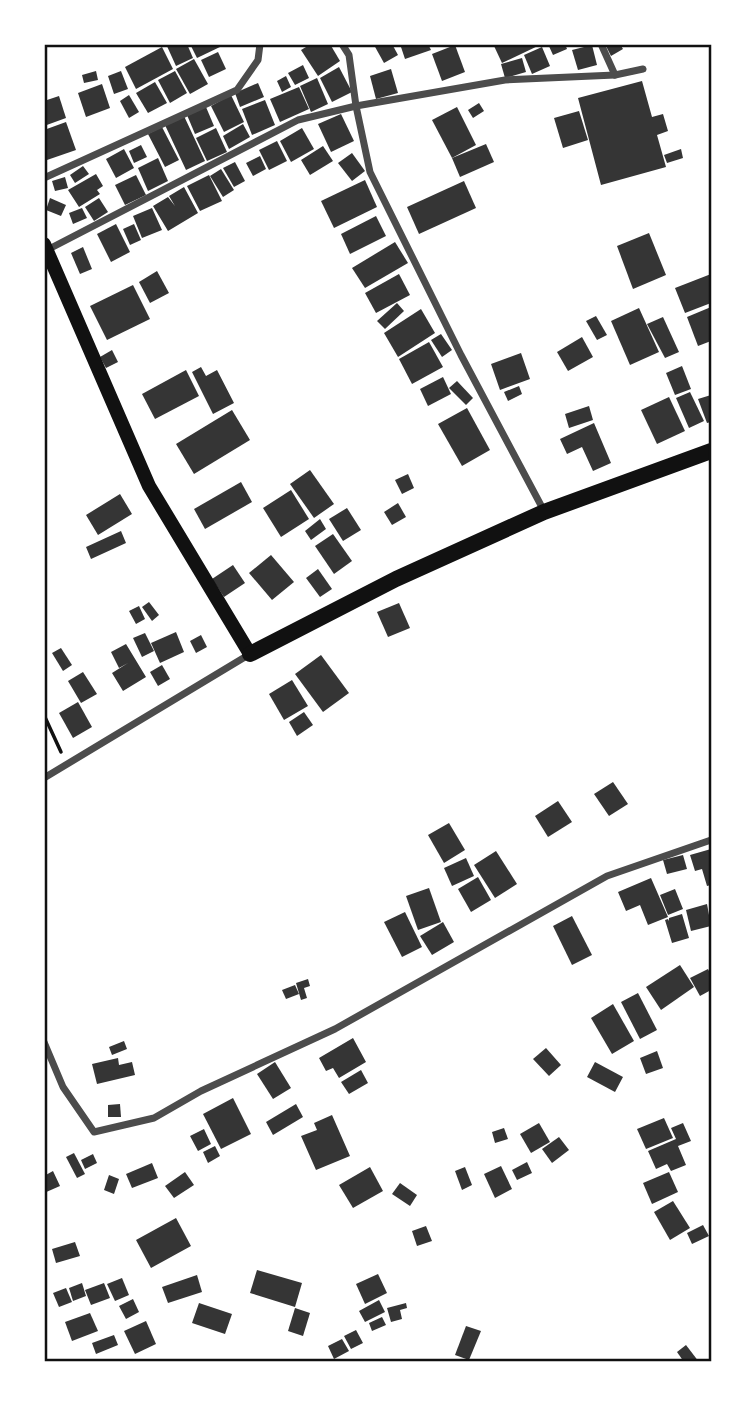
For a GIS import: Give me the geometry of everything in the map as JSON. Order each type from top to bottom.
[{"type":"main road","points":[[44,248],[149,485],[250,654],[396,579],[544,512],[711,451]]},
{"type":"street","points":[[44,178],[237,90],[258,60],[260,44]]},
{"type":"street","points":[[342,44],[349,55],[356,106],[370,172],[461,355],[544,512]]},
{"type":"street","points":[[601,44],[615,75]]},
{"type":"street","points":[[44,248],[298,120],[356,106],[505,80],[615,75],[643,69]]},
{"type":"street","points":[[44,778],[250,654]]},
{"type":"street","points":[[44,1042],[63,1087],[94,1132],[154,1118],[201,1091],[335,1029],[607,876],[711,840]]},
{"type":"path","points":[[44,715],[67,764]]},
{"type":"building","points":[[166,44],[187,44],[193,58],[176,66]]},
{"type":"building","points":[[190,44],[220,44],[222,46],[197,58]]},
{"type":"building","points":[[311,44],[330,44],[340,61],[318,76],[301,50]]},
{"type":"building","points":[[392,44],[398,55],[384,63],[374,45]]},
{"type":"building","points":[[400,44],[428,44],[431,50],[405,59]]},
{"type":"building","points":[[542,44],[502,63],[494,46]]},
{"type":"building","points":[[548,44],[565,44],[567,49],[553,55]]},
{"type":"building","points":[[605,44],[620,44],[623,49],[611,56]]},
{"type":"building","points":[[455,45],[465,72],[442,81],[432,54]]},
{"type":"building","points":[[592,45],[597,65],[578,70],[572,50]]},
{"type":"building","points":[[162,47],[173,69],[136,89],[125,67]]},
{"type":"building","points":[[542,47],[550,66],[532,74],[524,55]]},
{"type":"building","points":[[218,52],[226,69],[209,77],[201,60]]},
{"type":"building","points":[[522,58],[526,72],[505,78],[501,64]]},
{"type":"building","points":[[194,59],[208,84],[190,94],[176,69]]},
{"type":"building","points":[[303,65],[309,78],[295,85],[288,73]]},
{"type":"building","points":[[339,67],[352,92],[332,102],[320,78]]},
{"type":"building","points":[[391,69],[398,93],[376,99],[370,76]]},
{"type":"building","points":[[96,71],[98,80],[84,83],[82,75]]},
{"type":"building","points":[[121,71],[128,89],[114,94],[108,76]]},
{"type":"building","points":[[175,71],[187,93],[170,103],[158,80]]},
{"type":"building","points":[[286,76],[291,87],[282,92],[277,81]]},
{"type":"building","points":[[317,78],[328,104],[311,112],[300,86]]},
{"type":"building","points":[[642,81],[652,117],[663,114],[668,131],[657,135],[666,167],[601,185],[578,98]]},
{"type":"building","points":[[155,82],[167,103],[148,113],[136,93]]},
{"type":"building","points":[[258,83],[264,97],[240,107],[235,93]]},
{"type":"building","points":[[102,84],[110,108],[86,117],[78,93]]},
{"type":"building","points":[[299,87],[309,109],[280,122],[270,99]]},
{"type":"building","points":[[129,95],[139,112],[129,118],[120,101]]},
{"type":"building","points":[[231,95],[244,122],[224,132],[211,106]]},
{"type":"building","points":[[59,96],[66,118],[44,126],[44,101]]},
{"type":"building","points":[[265,100],[275,125],[252,135],[242,109]]},
{"type":"building","points":[[479,103],[484,111],[473,118],[468,110]]},
{"type":"building","points":[[206,107],[214,126],[195,134],[187,115]]},
{"type":"building","points":[[457,107],[476,145],[452,158],[432,120]]},
{"type":"building","points":[[579,111],[588,140],[563,148],[554,118]]},
{"type":"building","points":[[341,114],[354,141],[331,152],[318,124]]},
{"type":"building","points":[[184,116],[205,161],[186,170],[165,125]]},
{"type":"building","points":[[66,122],[76,150],[47,160],[44,152],[44,130]]},
{"type":"building","points":[[243,124],[250,137],[229,149],[223,136]]},
{"type":"building","points":[[162,127],[179,160],[165,167],[148,134]]},
{"type":"building","points":[[216,128],[227,152],[207,161],[196,138]]},
{"type":"building","points":[[302,128],[314,149],[291,162],[280,141]]},
{"type":"building","points":[[277,141],[287,161],[269,170],[259,150]]},
{"type":"building","points":[[486,144],[494,162],[460,177],[452,158]]},
{"type":"building","points":[[141,145],[147,157],[134,163],[129,151]]},
{"type":"building","points":[[323,146],[333,161],[310,175],[301,160]]},
{"type":"building","points":[[124,149],[134,168],[116,178],[106,159]]},
{"type":"building","points":[[681,149],[683,158],[667,163],[664,155]]},
{"type":"building","points":[[352,153],[365,171],[352,181],[338,163]]},
{"type":"building","points":[[260,156],[266,169],[253,176],[246,163]]},
{"type":"building","points":[[158,158],[168,181],[148,191],[138,168]]},
{"type":"building","points":[[235,162],[245,181],[234,187],[223,168]]},
{"type":"building","points":[[83,166],[89,174],[75,183],[70,175]]},
{"type":"building","points":[[221,169],[234,190],[223,197],[210,176]]},
{"type":"building","points":[[96,174],[103,186],[97,190],[100,194],[79,207],[68,190]]},
{"type":"building","points":[[136,175],[146,195],[125,205],[115,185]]},
{"type":"building","points":[[209,175],[222,201],[200,211],[187,186]]},
{"type":"building","points":[[65,177],[68,188],[55,191],[52,181]]},
{"type":"building","points":[[365,180],[377,207],[334,228],[321,201]]},
{"type":"building","points":[[464,181],[476,208],[419,234],[407,207]]},
{"type":"building","points":[[184,187],[198,213],[168,231],[153,206],[168,197],[175,206],[169,196]]},
{"type":"building","points":[[50,198],[66,205],[61,216],[46,210]]},
{"type":"building","points":[[99,198],[108,212],[94,221],[85,207]]},
{"type":"building","points":[[82,208],[87,218],[73,224],[69,213]]},
{"type":"building","points":[[152,208],[162,230],[142,238],[133,216]]},
{"type":"building","points":[[376,216],[386,236],[350,254],[341,234]]},
{"type":"building","points":[[116,224],[130,252],[111,262],[97,234]]},
{"type":"building","points":[[134,224],[141,240],[130,245],[123,229]]},
{"type":"building","points":[[649,233],[666,275],[633,289],[617,246]]},
{"type":"building","points":[[395,242],[408,263],[365,288],[352,268]]},
{"type":"building","points":[[83,247],[92,269],[80,274],[71,253]]},
{"type":"building","points":[[157,271],[169,293],[150,303],[139,282]]},
{"type":"building","points":[[399,274],[410,295],[376,313],[365,293]]},
{"type":"building","points":[[711,274],[711,303],[685,313],[675,288]]},
{"type":"building","points":[[133,285],[150,319],[107,340],[90,306]]},
{"type":"building","points":[[397,303],[404,311],[385,329],[377,321]]},
{"type":"building","points":[[711,307],[711,341],[698,346],[687,317]]},
{"type":"building","points":[[639,308],[659,352],[630,365],[611,321]]},
{"type":"building","points":[[421,309],[435,333],[398,357],[384,333]]},
{"type":"building","points":[[596,316],[607,335],[597,340],[586,321]]},
{"type":"building","points":[[663,317],[679,352],[665,358],[647,324]]},
{"type":"building","points":[[441,334],[452,350],[442,357],[431,340]]},
{"type":"building","points":[[582,337],[593,357],[568,371],[557,352]]},
{"type":"building","points":[[429,342],[443,367],[412,384],[399,359]]},
{"type":"building","points":[[112,350],[118,362],[106,368],[100,357]]},
{"type":"building","points":[[521,353],[530,379],[500,390],[491,364]]},
{"type":"building","points":[[682,366],[691,389],[675,395],[666,373]]},
{"type":"building","points":[[201,367],[206,376],[217,370],[234,403],[213,414],[192,372]]},
{"type":"building","points":[[186,370],[199,396],[155,419],[142,394]]},
{"type":"building","points":[[443,377],[451,394],[428,406],[420,389]]},
{"type":"building","points":[[457,381],[473,398],[466,405],[449,388]]},
{"type":"building","points":[[519,386],[522,394],[508,401],[504,392]]},
{"type":"building","points":[[690,392],[704,421],[689,428],[676,398]]},
{"type":"building","points":[[711,395],[711,422],[707,423],[698,399]]},
{"type":"building","points":[[669,397],[685,431],[657,444],[641,410]]},
{"type":"building","points":[[589,406],[593,420],[569,428],[565,414]]},
{"type":"building","points":[[467,408],[490,450],[462,466],[438,424]]},
{"type":"building","points":[[232,410],[250,440],[194,474],[176,444]]},
{"type":"building","points":[[594,423],[611,463],[593,471],[582,447],[567,454],[560,439]]},
{"type":"building","points":[[310,470],[334,504],[314,518],[290,484]]},
{"type":"building","points":[[408,474],[414,488],[402,494],[395,480]]},
{"type":"building","points":[[241,482],[252,502],[205,529],[194,509]]},
{"type":"building","points":[[291,490],[309,519],[281,537],[263,508]]},
{"type":"building","points":[[120,494],[132,514],[98,535],[86,515]]},
{"type":"building","points":[[398,503],[406,517],[392,525],[384,512]]},
{"type":"building","points":[[347,508],[361,530],[343,541],[329,519]]},
{"type":"building","points":[[320,519],[326,529],[311,540],[305,531]]},
{"type":"building","points":[[121,531],[126,543],[91,559],[86,547]]},
{"type":"building","points":[[333,534],[352,561],[334,574],[315,546]]},
{"type":"building","points":[[271,555],[294,582],[272,600],[249,573]]},
{"type":"building","points":[[233,565],[245,583],[224,597],[212,579]]},
{"type":"building","points":[[318,569],[332,589],[320,597],[306,578]]},
{"type":"building","points":[[149,602],[159,615],[152,621],[142,607]]},
{"type":"building","points":[[399,603],[410,628],[388,637],[377,612]]},
{"type":"building","points":[[139,606],[145,619],[136,624],[129,611]]},
{"type":"building","points":[[176,632],[184,652],[160,663],[151,643]]},
{"type":"building","points":[[145,633],[154,651],[142,657],[133,638]]},
{"type":"building","points":[[201,635],[207,647],[196,653],[190,641]]},
{"type":"building","points":[[126,644],[146,677],[123,691],[112,673],[128,663],[119,668],[111,652]]},
{"type":"building","points":[[61,648],[72,665],[63,671],[52,653]]},
{"type":"building","points":[[321,655],[349,693],[323,712],[295,674]]},
{"type":"building","points":[[162,665],[170,679],[158,686],[150,672]]},
{"type":"building","points":[[83,672],[97,694],[81,703],[68,681]]},
{"type":"building","points":[[292,680],[308,706],[284,720],[269,694]]},
{"type":"building","points":[[78,702],[92,727],[73,738],[59,713]]},
{"type":"building","points":[[304,712],[313,725],[297,736],[289,722]]},
{"type":"building","points":[[613,782],[628,804],[609,816],[594,794]]},
{"type":"building","points":[[558,801],[572,822],[548,837],[535,816]]},
{"type":"building","points":[[449,823],[465,850],[444,863],[428,835]]},
{"type":"building","points":[[711,849],[711,885],[707,886],[702,869],[695,871],[690,855]]},
{"type":"building","points":[[496,851],[517,884],[495,898],[474,865]]},
{"type":"building","points":[[683,855],[687,869],[667,874],[663,860]]},
{"type":"building","points":[[466,858],[474,876],[452,886],[444,868]]},
{"type":"building","points":[[478,877],[491,900],[471,912],[458,889]]},
{"type":"building","points":[[651,878],[668,917],[648,925],[640,905],[626,911],[618,892]]},
{"type":"building","points":[[429,888],[441,922],[418,930],[406,896]]},
{"type":"building","points":[[675,889],[683,909],[668,915],[660,895]]},
{"type":"building","points":[[707,904],[711,926],[691,931],[686,910]]},
{"type":"building","points":[[405,912],[422,947],[402,957],[384,922]]},
{"type":"building","points":[[682,914],[689,938],[672,943],[665,920],[669,921],[669,918]]},
{"type":"building","points":[[572,916],[592,955],[572,965],[553,926]]},
{"type":"building","points":[[443,922],[454,942],[432,955],[420,936]]},
{"type":"building","points":[[680,965],[694,987],[661,1010],[646,987]]},
{"type":"building","points":[[708,969],[711,975],[711,990],[700,996],[690,978]]},
{"type":"building","points":[[308,979],[310,986],[304,988],[307,998],[301,1000],[296,983]]},
{"type":"building","points":[[295,985],[299,994],[286,999],[282,990]]},
{"type":"building","points":[[638,993],[657,1030],[640,1039],[621,1002]]},
{"type":"building","points":[[613,1004],[634,1041],[612,1054],[591,1018]]},
{"type":"building","points":[[353,1038],[366,1062],[339,1078],[333,1068],[326,1071],[319,1058]]},
{"type":"building","points":[[124,1041],[127,1049],[112,1055],[109,1047]]},
{"type":"building","points":[[546,1048],[561,1065],[549,1076],[533,1059]]},
{"type":"building","points":[[657,1051],[663,1068],[646,1074],[640,1058]]},
{"type":"building","points":[[118,1058],[119,1065],[132,1062],[135,1075],[97,1084],[92,1064]]},
{"type":"building","points":[[275,1062],[291,1088],[273,1099],[257,1074]]},
{"type":"building","points":[[595,1062],[623,1077],[615,1092],[587,1077]]},
{"type":"building","points":[[361,1070],[368,1083],[349,1094],[341,1082]]},
{"type":"building","points":[[233,1098],[251,1134],[221,1149],[203,1114]]},
{"type":"building","points":[[120,1104],[121,1117],[108,1117],[108,1105]]},
{"type":"building","points":[[296,1104],[303,1117],[273,1135],[266,1122]]},
{"type":"building","points":[[332,1115],[350,1156],[316,1170],[301,1136],[317,1130],[314,1123]]},
{"type":"building","points":[[664,1118],[673,1138],[646,1149],[637,1129]]},
{"type":"building","points":[[539,1123],[550,1142],[531,1153],[520,1134]]},
{"type":"building","points":[[683,1123],[691,1141],[678,1146],[686,1165],[671,1171],[667,1164],[656,1169],[648,1151],[676,1139],[671,1128]]},
{"type":"building","points":[[504,1128],[508,1139],[495,1143],[492,1132]]},
{"type":"building","points":[[204,1129],[211,1144],[198,1151],[190,1136]]},
{"type":"building","points":[[559,1137],[569,1150],[552,1163],[542,1149]]},
{"type":"building","points":[[215,1146],[220,1156],[208,1163],[203,1152]]},
{"type":"building","points":[[74,1153],[85,1174],[77,1178],[66,1157]]},
{"type":"building","points":[[93,1154],[97,1163],[85,1169],[81,1160]]},
{"type":"building","points":[[527,1162],[532,1173],[517,1180],[512,1170]]},
{"type":"building","points":[[152,1163],[158,1178],[132,1188],[126,1174]]},
{"type":"building","points":[[501,1166],[512,1189],[495,1198],[484,1174]]},
{"type":"building","points":[[370,1167],[383,1191],[353,1208],[339,1185]]},
{"type":"building","points":[[465,1167],[472,1185],[462,1190],[455,1171]]},
{"type":"building","points":[[53,1171],[60,1186],[44,1193],[44,1176]]},
{"type":"building","points":[[185,1172],[194,1185],[174,1198],[165,1186]]},
{"type":"building","points":[[669,1172],[678,1192],[652,1204],[643,1183]]},
{"type":"building","points":[[109,1175],[119,1179],[114,1194],[104,1190]]},
{"type":"building","points":[[400,1183],[417,1195],[410,1206],[392,1194]]},
{"type":"building","points":[[673,1201],[690,1228],[670,1240],[654,1212]]},
{"type":"building","points":[[176,1218],[191,1246],[151,1268],[136,1240]]},
{"type":"building","points":[[703,1225],[709,1236],[692,1244],[687,1233]]},
{"type":"building","points":[[426,1226],[432,1241],[417,1246],[412,1231]]},
{"type":"building","points":[[75,1242],[80,1256],[56,1263],[52,1249]]},
{"type":"building","points":[[257,1270],[302,1283],[295,1307],[250,1293]]},
{"type":"building","points":[[378,1274],[387,1293],[365,1304],[356,1284]]},
{"type":"building","points":[[197,1275],[202,1292],[168,1303],[162,1287]]},
{"type":"building","points":[[122,1278],[129,1295],[115,1301],[107,1284]]},
{"type":"building","points":[[82,1283],[86,1296],[73,1301],[69,1288]]},
{"type":"building","points":[[104,1283],[110,1298],[91,1305],[85,1290]]},
{"type":"building","points":[[66,1288],[72,1302],[59,1307],[53,1293]]},
{"type":"building","points":[[133,1299],[139,1312],[126,1319],[119,1306]]},
{"type":"building","points":[[379,1300],[385,1312],[365,1322],[359,1311]]},
{"type":"building","points":[[199,1303],[232,1314],[225,1334],[192,1323]]},
{"type":"building","points":[[406,1303],[407,1308],[400,1310],[402,1319],[391,1322],[387,1308]]},
{"type":"building","points":[[295,1308],[310,1313],[303,1336],[288,1331]]},
{"type":"building","points":[[90,1313],[98,1331],[72,1341],[65,1322]]},
{"type":"building","points":[[382,1317],[386,1325],[372,1331],[369,1323]]},
{"type":"building","points":[[146,1321],[156,1344],[135,1354],[124,1331]]},
{"type":"building","points":[[466,1326],[481,1331],[469,1360],[455,1355]]},
{"type":"building","points":[[356,1330],[363,1343],[351,1349],[344,1336]]},
{"type":"building","points":[[114,1335],[118,1345],[96,1354],[92,1343]]},
{"type":"building","points":[[342,1339],[349,1351],[334,1359],[328,1346]]},
{"type":"building","points":[[686,1345],[699,1362],[684,1362],[677,1352]]}]
